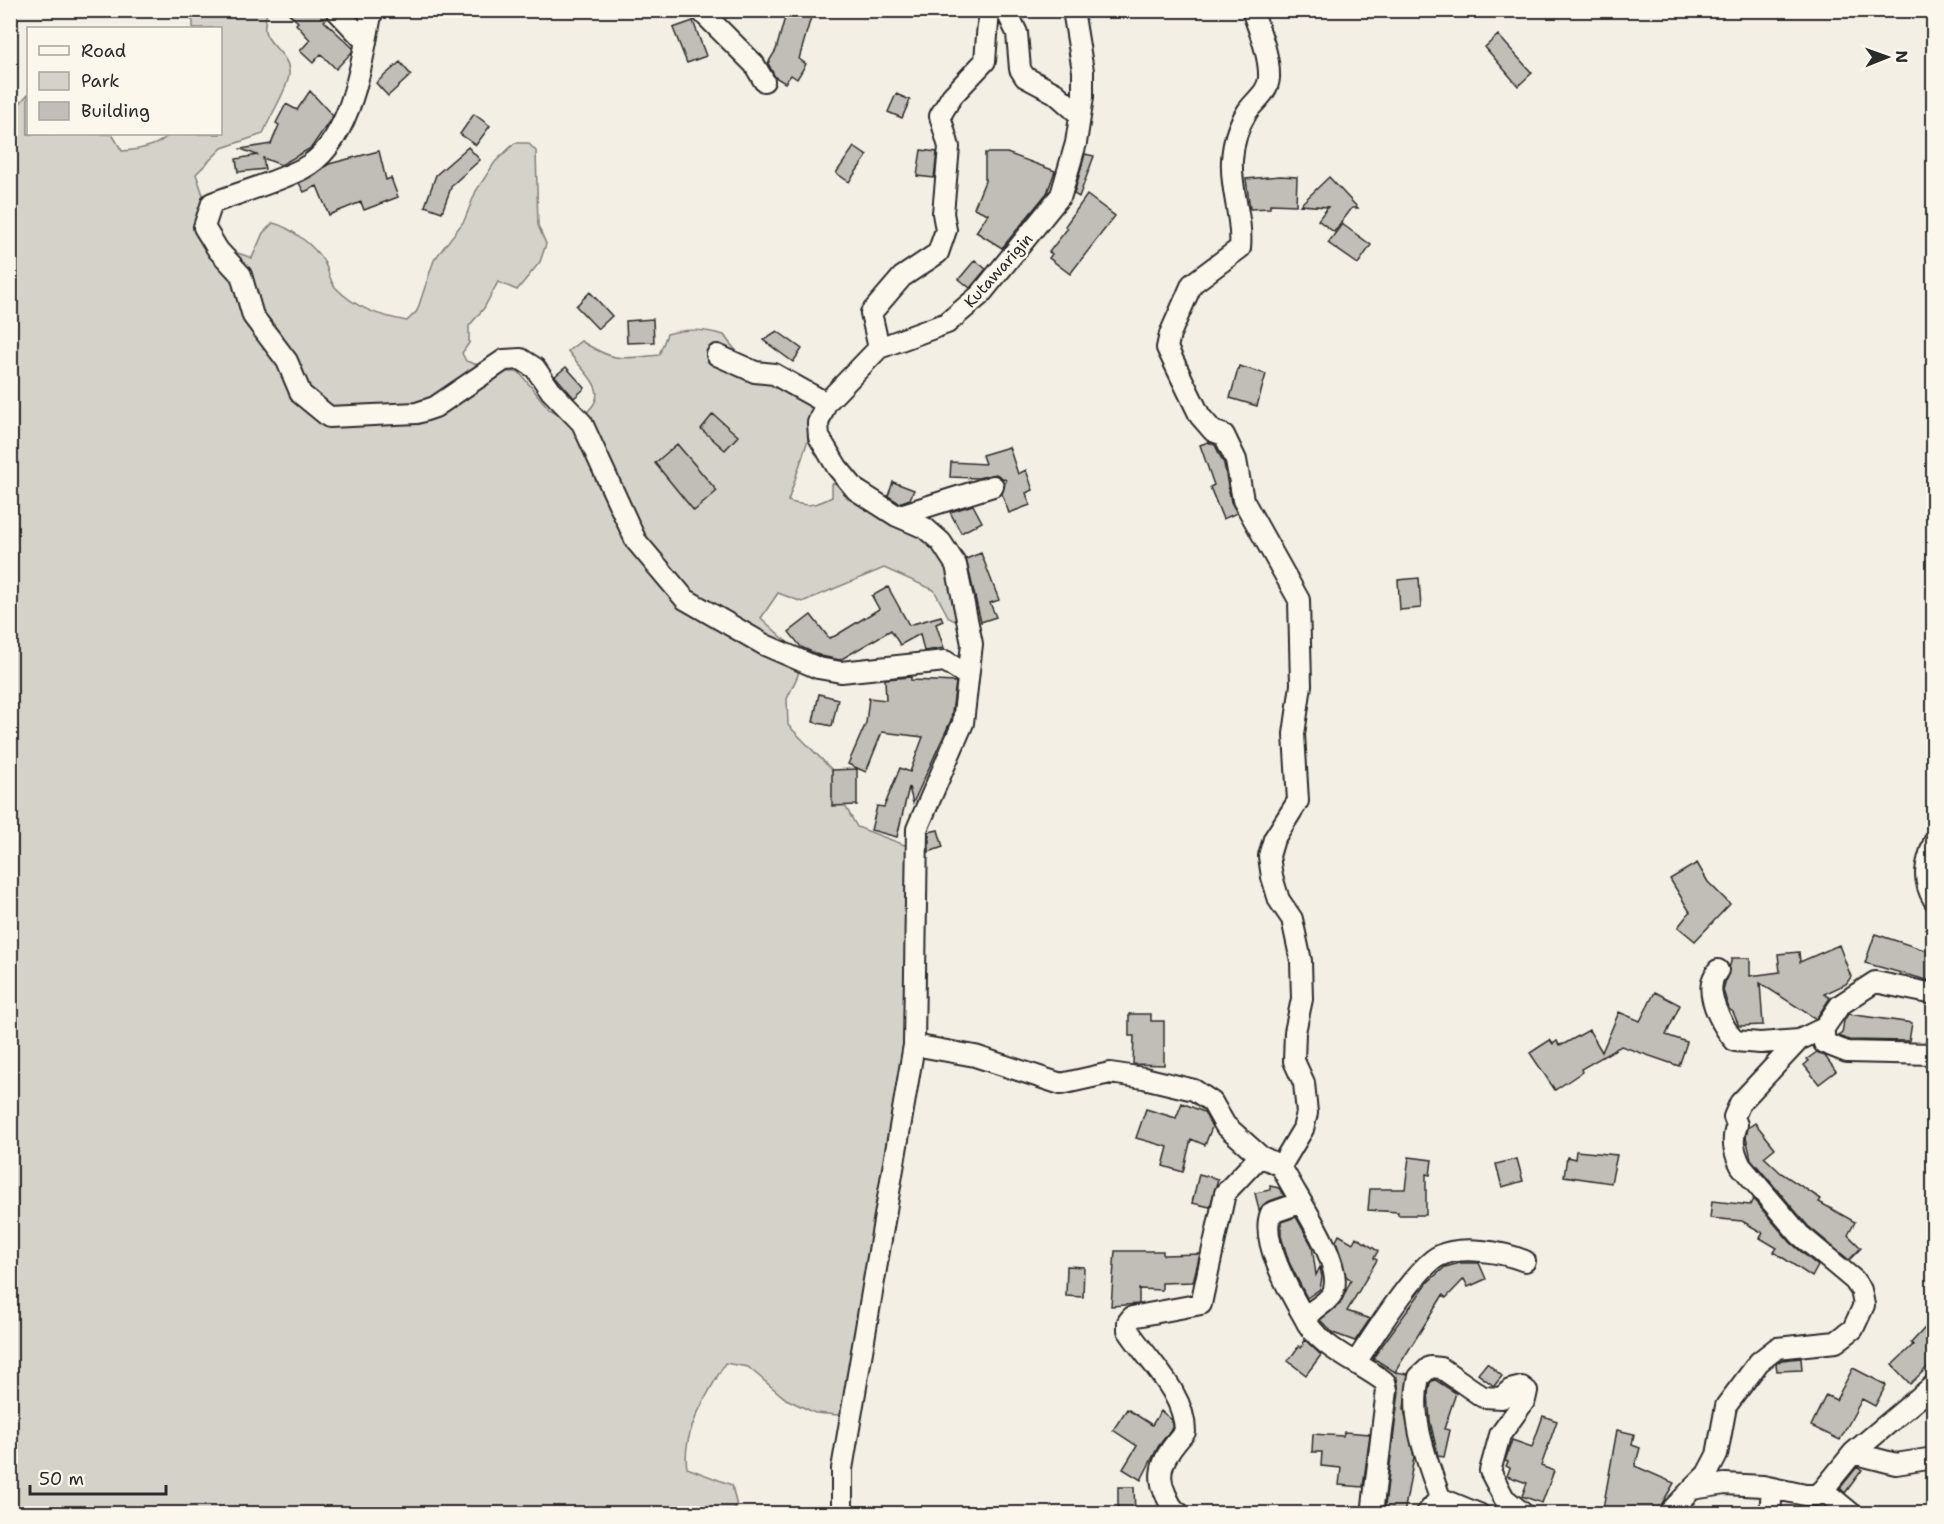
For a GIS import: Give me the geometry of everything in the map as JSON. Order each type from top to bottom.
[{"type":"street","points":[[336,10],[366,42]]},
{"type":"street","points":[[372,10],[366,42],[343,126],[322,154],[304,168],[212,203],[204,227],[218,250],[241,276],[254,316],[287,361],[301,394],[329,417],[417,413],[435,407],[504,360],[521,358],[535,368],[551,391],[582,423],[636,541],[685,599],[765,645],[818,668],[841,672],[945,661],[968,676]]},
{"type":"street","points":[[700,10],[754,64],[764,81]]},
{"type":"street","points":[[879,348],[872,314],[902,277],[938,253],[946,230],[943,213],[949,147],[940,116],[952,96],[985,61],[989,10]]},
{"type":"street","points":[[1006,10],[1017,33],[1020,69],[1025,77],[1055,93],[1080,115]]},
{"type":"street","name":"Kutawarigin","points":[[842,1514],[842,1468],[914,1045],[917,829],[963,723],[972,644],[956,565],[941,542],[925,528],[897,516],[856,490],[837,467],[819,437],[818,423],[826,403],[879,348],[947,323],[980,295],[1061,195],[1076,143],[1083,71],[1073,10]]},
{"type":"street","points":[[1252,10],[1269,78],[1263,94],[1247,112],[1236,137],[1232,162],[1242,228],[1240,248],[1192,284],[1170,334],[1167,348],[1200,416],[1213,430],[1224,435],[1236,460],[1243,500],[1299,600],[1301,685],[1294,734],[1298,801],[1274,839],[1269,856],[1279,900],[1292,919],[1301,961],[1302,999],[1295,1032],[1294,1061],[1304,1083],[1307,1113],[1299,1138],[1281,1166]]},
{"type":"street","points":[[717,355],[755,372],[774,374],[826,403]]},
{"type":"street","points":[[897,516],[993,486]]},
{"type":"street","points":[[1934,842],[1925,875],[1926,886],[1934,900]]},
{"type":"street","points":[[1718,970],[1711,984],[1715,1006],[1724,1029],[1736,1041],[1760,1043],[1799,1040]]},
{"type":"street","points":[[1668,1514],[1707,1474],[1717,1455],[1726,1406],[1759,1362],[1777,1348],[1836,1342],[1853,1329],[1864,1305],[1862,1290],[1854,1280],[1800,1235],[1784,1214],[1754,1183],[1735,1155],[1733,1136],[1737,1125],[1734,1117],[1740,1103],[1799,1040],[1824,1028],[1840,1005],[1875,982],[1934,994]]},
{"type":"street","points":[[1824,1028],[1824,1043],[1846,1052],[1934,1054]]},
{"type":"street","points":[[914,1045],[975,1056],[1061,1084],[1110,1073],[1144,1077],[1194,1090],[1212,1102],[1225,1125],[1260,1156],[1281,1166],[1327,1250],[1335,1282],[1331,1295],[1304,1317]]},
{"type":"street","points":[[1180,1514],[1173,1509],[1163,1489],[1159,1470],[1173,1446],[1185,1432],[1185,1417],[1174,1394],[1128,1330],[1128,1322],[1132,1317],[1201,1304],[1226,1193],[1260,1156]]},
{"type":"street","points":[[1300,1203],[1271,1213],[1268,1228],[1287,1287],[1307,1324],[1326,1342],[1385,1382],[1387,1390],[1372,1514]]},
{"type":"street","points":[[1356,1362],[1388,1313],[1437,1257],[1449,1252],[1504,1252],[1525,1261]]},
{"type":"street","points":[[1479,1514],[1440,1498],[1424,1449],[1416,1399],[1419,1377],[1430,1367],[1441,1368],[1483,1397],[1502,1398],[1510,1390],[1522,1387],[1527,1391],[1525,1400],[1500,1435],[1490,1471],[1504,1498],[1524,1514]]},
{"type":"street","points":[[1692,1489],[1725,1484],[1817,1495],[1853,1453],[1934,1385]]},
{"type":"street","points":[[1853,1453],[1896,1464],[1934,1458]]},
{"type":"street","points":[[1770,1514],[1772,1488]]},
{"type":"street","points":[[1823,1490],[1852,1514]]},
{"type":"street","points":[[1426,1514],[1440,1498]]},
{"type":"green space","points":[[162,11],[267,12],[265,31],[289,68],[285,89],[263,134],[222,148],[196,174],[205,201],[193,226],[232,251],[252,258],[263,233],[273,223],[280,225],[315,250],[324,262],[330,279],[343,295],[368,310],[407,321],[417,311],[434,260],[464,221],[476,191],[495,162],[515,143],[528,143],[536,151],[538,225],[546,244],[540,262],[517,290],[498,282],[484,308],[469,326],[469,343],[462,353],[466,361],[498,372],[519,372],[549,409],[574,422],[587,412],[597,395],[591,379],[568,351],[581,341],[602,353],[626,358],[659,355],[667,334],[674,332],[696,330],[724,335],[743,358],[755,367],[819,406],[788,501],[805,505],[820,502],[832,497],[832,484],[839,482],[935,544],[949,573],[959,613],[957,622],[949,618],[934,590],[884,568],[802,602],[778,593],[761,618],[798,652],[798,675],[787,699],[788,725],[832,770],[838,793],[857,827],[910,847],[908,1001],[901,1071],[850,1391],[838,1415],[815,1413],[786,1399],[748,1367],[725,1363],[697,1414],[686,1454],[687,1468],[732,1485],[737,1507],[730,1513],[11,1513],[10,104],[20,103],[27,95],[27,135],[113,135],[122,151],[154,144],[168,135],[222,135],[222,27],[193,27],[193,21],[186,15]]},
{"type":"building","points":[[285,10],[324,10],[328,18],[324,21],[353,48],[352,52],[336,69],[321,54],[313,63],[300,51],[310,40],[296,24],[298,22]]},
{"type":"building","points":[[787,10],[811,17],[799,59],[806,64],[797,79],[791,75],[785,83],[775,77],[768,63],[776,50]]},
{"type":"building","points":[[693,21],[706,56],[687,63],[673,28]]},
{"type":"building","points":[[1498,35],[1532,73],[1518,86],[1485,47]]},
{"type":"building","points":[[400,62],[411,75],[388,96],[376,83]]},
{"type":"building","points":[[310,91],[333,116],[311,148],[281,165],[263,158],[265,169],[238,172],[236,159],[257,155],[241,149],[271,144],[279,125],[276,123],[286,104],[297,110]]},
{"type":"building","points":[[896,94],[910,100],[902,118],[888,112]]},
{"type":"building","points":[[474,114],[490,126],[476,145],[460,134]]},
{"type":"building","points":[[468,147],[480,160],[452,185],[442,212],[425,206],[436,175]]},
{"type":"building","points":[[854,147],[867,156],[849,182],[836,173]]},
{"type":"building","points":[[921,150],[937,152],[934,178],[917,176]]},
{"type":"building","points":[[379,151],[386,180],[391,178],[398,197],[364,210],[361,202],[329,215],[317,186],[304,192],[299,183],[329,164]]},
{"type":"building","points":[[985,153],[1007,153],[1055,171],[1047,193],[1002,248],[976,232],[988,214],[974,208],[985,181]]},
{"type":"building","points":[[1085,154],[1094,156],[1079,197],[1074,194]]},
{"type":"building","points":[[1297,177],[1296,205],[1270,204],[1270,208],[1250,209],[1246,179]]},
{"type":"building","points":[[1329,177],[1358,208],[1352,208],[1334,232],[1318,220],[1328,207],[1300,205]]},
{"type":"building","points":[[1087,195],[1115,216],[1070,274],[1049,258],[1052,254],[1049,252],[1068,228],[1065,226]]},
{"type":"building","points":[[1342,224],[1371,245],[1358,264],[1328,243]]},
{"type":"building","points":[[975,260],[986,269],[970,288],[959,279]]},
{"type":"building","points":[[590,292],[612,316],[598,329],[576,306]]},
{"type":"building","points":[[653,319],[654,342],[627,343],[626,321]]},
{"type":"building","points":[[777,331],[802,349],[793,362],[763,340]]},
{"type":"building","points":[[1239,366],[1266,374],[1257,406],[1230,398]]},
{"type":"building","points":[[566,367],[585,388],[574,398],[555,376]]},
{"type":"building","points":[[713,414],[738,436],[725,450],[701,429]]},
{"type":"building","points":[[1208,442],[1215,445],[1224,464],[1231,502],[1237,513],[1223,519],[1210,487],[1214,485],[1200,445]]},
{"type":"building","points":[[677,444],[717,491],[694,511],[655,463]]},
{"type":"building","points":[[1009,447],[1018,474],[1026,470],[1033,490],[1026,493],[1030,505],[1009,513],[1002,494],[1006,480],[996,474],[978,478],[950,477],[951,462],[985,464],[982,455]]},
{"type":"building","points":[[893,482],[914,490],[910,499],[899,503],[888,496]]},
{"type":"building","points":[[973,505],[982,522],[961,533],[950,512]]},
{"type":"building","points":[[981,553],[999,600],[990,603],[996,617],[981,622],[966,559]]},
{"type":"building","points":[[1419,578],[1421,608],[1400,610],[1398,580]]},
{"type":"building","points":[[888,587],[909,625],[941,616],[943,621],[936,624],[944,648],[924,651],[920,634],[900,645],[891,630],[840,660],[821,656],[801,647],[789,632],[811,615],[829,638],[835,636],[879,609],[872,596]]},
{"type":"building","points":[[911,677],[911,680],[956,682],[951,720],[913,803],[909,787],[897,837],[871,830],[877,806],[884,807],[900,768],[910,772],[923,737],[882,732],[866,772],[848,764],[866,723],[869,698],[886,700],[885,679]]},
{"type":"building","points":[[819,694],[838,699],[832,726],[813,722]]},
{"type":"building","points":[[857,769],[857,805],[832,806],[832,770]]},
{"type":"building","points":[[938,830],[943,847],[929,852],[929,832]]},
{"type":"building","points":[[1697,863],[1708,882],[1730,904],[1695,941],[1678,927],[1690,912],[1670,879]]},
{"type":"building","points":[[1875,934],[1934,953],[1934,982],[1865,963]]},
{"type":"building","points":[[1839,945],[1851,977],[1846,984],[1824,994],[1830,998],[1816,1019],[1760,983],[1763,1025],[1739,1026],[1733,1012],[1729,1009],[1723,990],[1732,958],[1750,958],[1750,976],[1780,972],[1778,954],[1799,952],[1800,962]]},
{"type":"building","points":[[1655,992],[1680,1005],[1666,1035],[1687,1042],[1679,1066],[1621,1046],[1581,1069],[1582,1072],[1555,1090],[1530,1053],[1550,1040],[1553,1044],[1557,1041],[1559,1045],[1564,1044],[1589,1030],[1602,1052],[1619,1012],[1640,1021]]},
{"type":"building","points":[[1129,1014],[1151,1014],[1151,1021],[1164,1021],[1164,1065],[1133,1064],[1134,1036],[1129,1036]]},
{"type":"building","points":[[1848,1014],[1912,1023],[1909,1041],[1849,1040],[1838,1036],[1842,1033]]},
{"type":"building","points":[[1817,1052],[1825,1056],[1836,1071],[1819,1084],[1804,1065],[1809,1061],[1807,1059]]},
{"type":"building","points":[[1182,1103],[1204,1112],[1212,1127],[1205,1145],[1191,1139],[1183,1172],[1163,1166],[1168,1147],[1136,1138],[1146,1109],[1176,1118]]},
{"type":"building","points":[[1755,1123],[1775,1148],[1764,1157],[1781,1173],[1821,1199],[1819,1202],[1855,1222],[1848,1235],[1861,1248],[1849,1260],[1808,1226],[1751,1159],[1746,1137],[1748,1128]]},
{"type":"building","points":[[1576,1151],[1617,1155],[1611,1183],[1564,1176],[1567,1157],[1575,1159]]},
{"type":"building","points":[[1409,1157],[1432,1160],[1430,1175],[1426,1174],[1426,1215],[1398,1215],[1398,1212],[1368,1210],[1370,1189],[1405,1189]]},
{"type":"building","points":[[1517,1159],[1523,1181],[1502,1187],[1496,1164]]},
{"type":"building","points":[[1199,1174],[1218,1179],[1210,1207],[1192,1203]]},
{"type":"building","points":[[1270,1186],[1279,1188],[1284,1196],[1267,1202],[1259,1210],[1255,1193],[1270,1190]]},
{"type":"building","points":[[1753,1199],[1791,1243],[1818,1266],[1812,1277],[1774,1252],[1777,1248],[1760,1238],[1763,1233],[1742,1221],[1710,1218],[1712,1201],[1750,1205]]},
{"type":"building","points":[[1296,1217],[1312,1246],[1316,1275],[1320,1267],[1322,1277],[1320,1289],[1307,1298],[1289,1262],[1281,1236],[1281,1222]]},
{"type":"building","points":[[1339,1235],[1353,1243],[1356,1237],[1378,1251],[1374,1258],[1377,1260],[1347,1311],[1370,1319],[1355,1341],[1333,1333],[1320,1320],[1340,1304],[1351,1280],[1346,1276],[1336,1241]]},
{"type":"building","points":[[1115,1251],[1163,1251],[1163,1255],[1200,1254],[1193,1282],[1162,1283],[1162,1290],[1139,1289],[1139,1304],[1111,1306]]},
{"type":"building","points":[[1460,1263],[1479,1263],[1486,1279],[1468,1287],[1464,1279],[1446,1298],[1443,1295],[1395,1372],[1373,1358],[1428,1282],[1445,1267]]},
{"type":"building","points":[[1067,1266],[1084,1267],[1083,1297],[1066,1296]]},
{"type":"building","points":[[1934,1318],[1934,1361],[1910,1384],[1892,1365],[1913,1345],[1911,1343]]},
{"type":"building","points":[[1305,1340],[1321,1355],[1306,1375],[1288,1361],[1299,1346],[1301,1348]]},
{"type":"building","points":[[1801,1358],[1802,1370],[1777,1371],[1776,1364],[1782,1360]]},
{"type":"building","points":[[1487,1363],[1502,1376],[1494,1386],[1478,1374]]},
{"type":"building","points":[[1853,1368],[1886,1385],[1875,1406],[1862,1399],[1840,1440],[1811,1426],[1826,1395],[1836,1400]]},
{"type":"building","points":[[1396,1372],[1408,1374],[1404,1409],[1414,1457],[1404,1514],[1384,1514],[1399,1391]]},
{"type":"building","points":[[1434,1379],[1456,1393],[1444,1429],[1450,1430],[1444,1457],[1438,1456],[1430,1421],[1428,1393],[1430,1383]]},
{"type":"building","points":[[1127,1409],[1152,1425],[1161,1411],[1172,1420],[1172,1428],[1158,1447],[1141,1480],[1123,1469],[1137,1446],[1113,1430]]},
{"type":"building","points":[[1543,1416],[1557,1421],[1541,1466],[1554,1471],[1542,1503],[1522,1496],[1527,1483],[1507,1476],[1510,1468],[1506,1466],[1508,1462],[1505,1461],[1512,1440],[1532,1447]]},
{"type":"building","points":[[1617,1430],[1634,1434],[1632,1445],[1640,1448],[1635,1466],[1674,1483],[1656,1514],[1602,1514]]},
{"type":"building","points":[[1344,1432],[1370,1434],[1363,1487],[1339,1485],[1341,1468],[1321,1466],[1322,1452],[1312,1452],[1313,1434],[1343,1436]]},
{"type":"building","points":[[1857,1467],[1862,1470],[1845,1493],[1840,1488]]},
{"type":"building","points":[[1118,1487],[1134,1487],[1135,1514],[1118,1514]]}]
